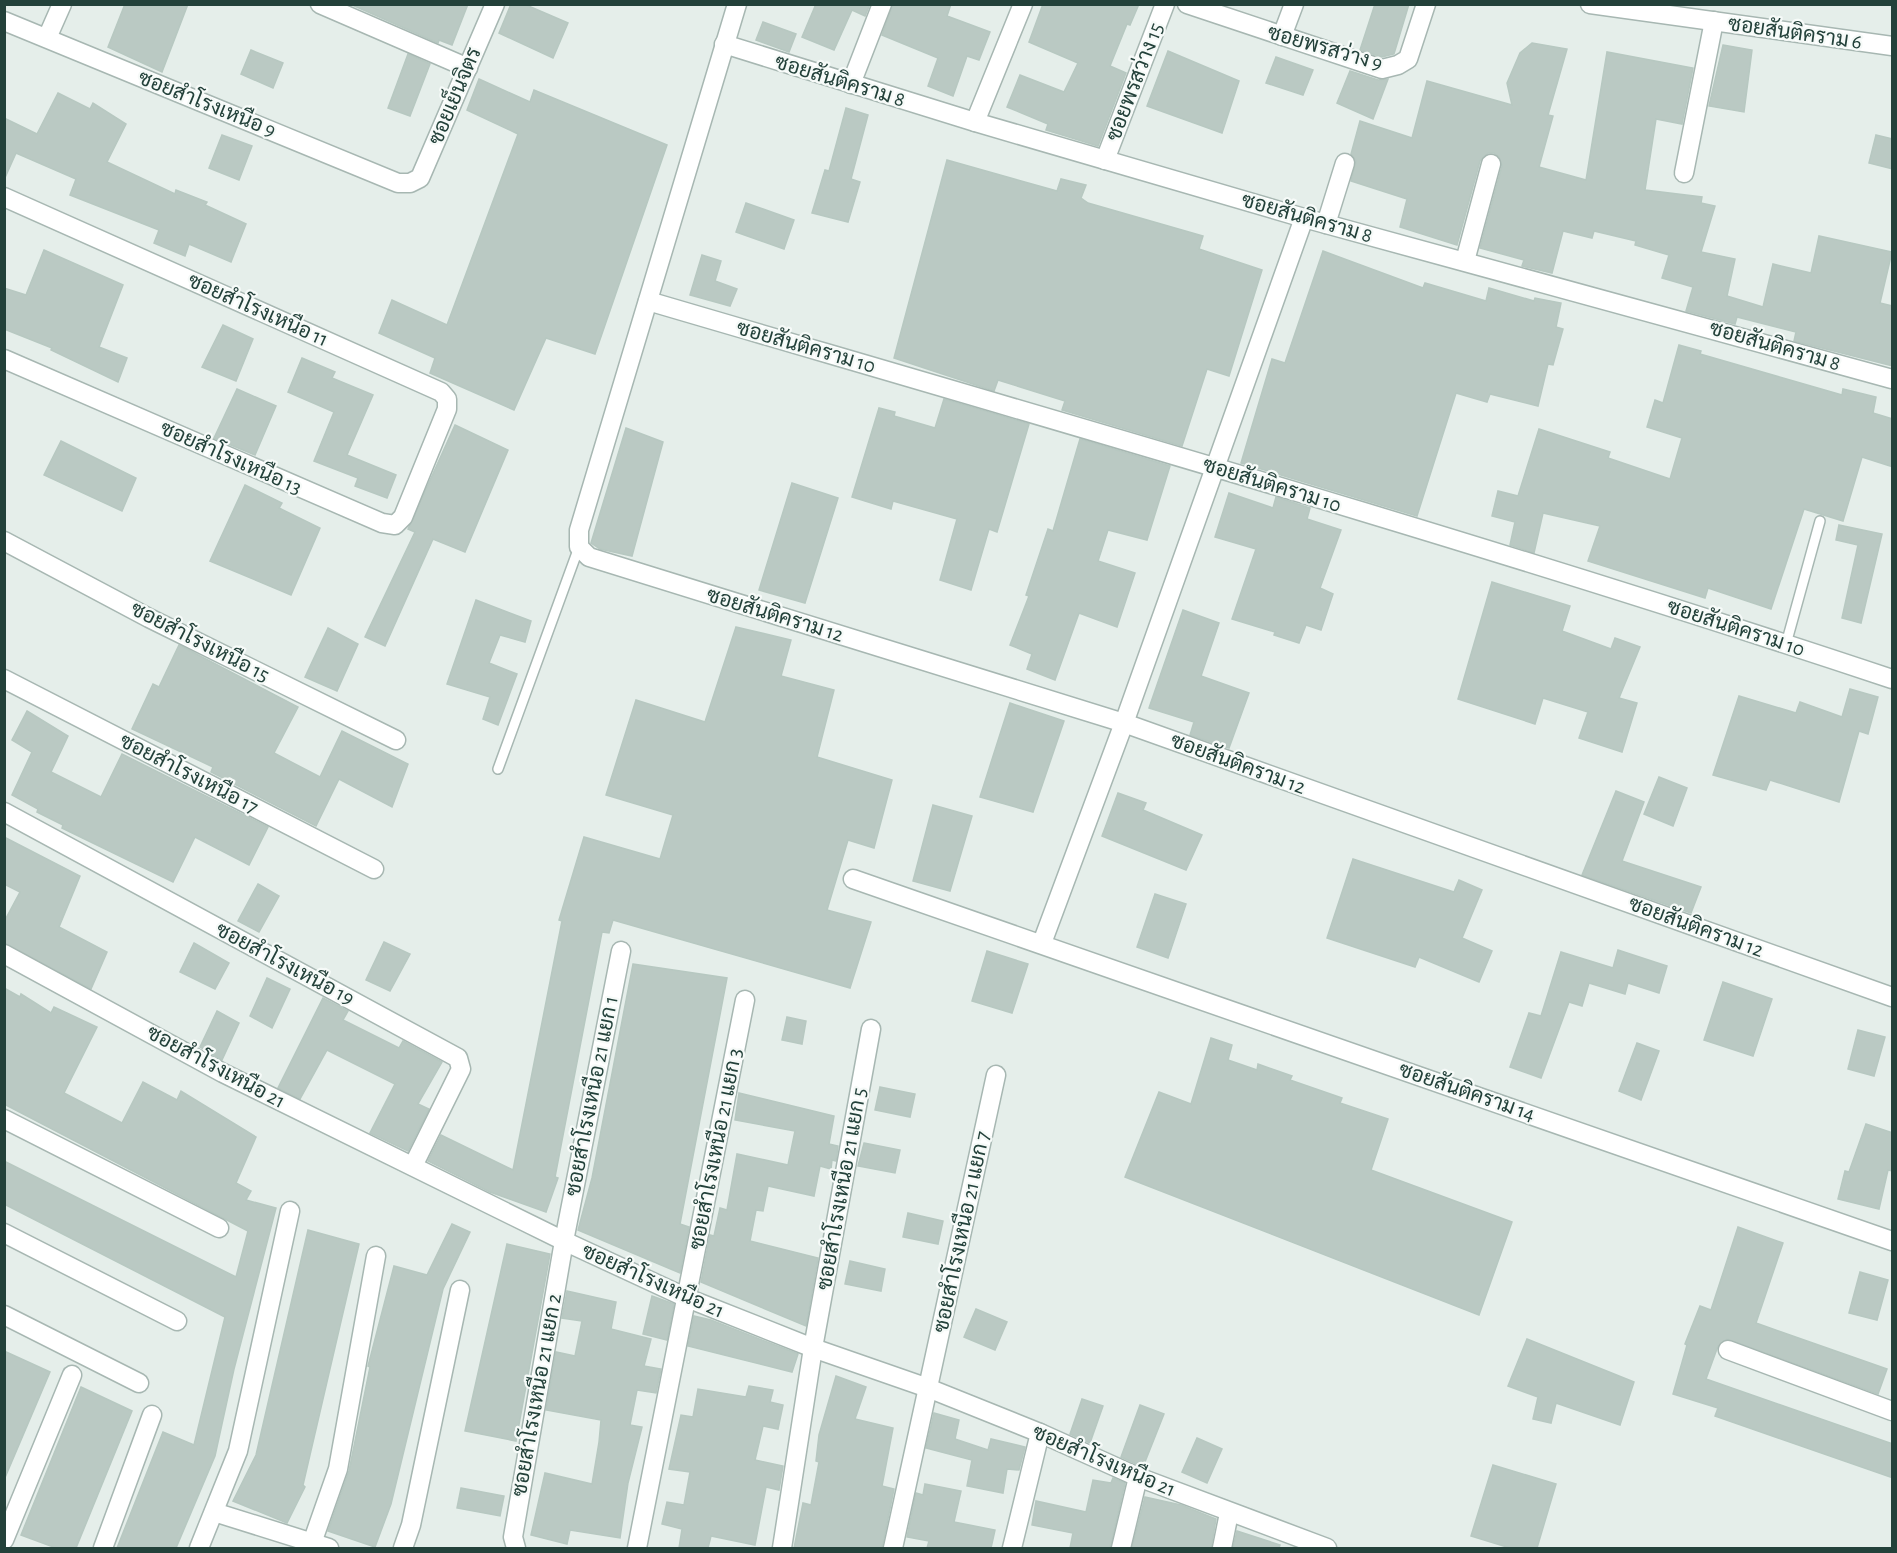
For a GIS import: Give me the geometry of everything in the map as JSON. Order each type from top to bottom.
[{"type":"street","points":[[47,38],[62,4]]},
{"type":"street","points":[[320,4],[468,68]]},
{"type":"street","name":"ซอยเย็นจิตร","points":[[410,183],[420,178],[495,4]]},
{"type":"street","points":[[579,547],[579,530],[737,4]]},
{"type":"street","points":[[850,84],[882,4]]},
{"type":"street","points":[[975,122],[1023,4]]},
{"type":"street","name":"ซอยพรสว่าง 15","points":[[1105,159],[1166,4]]},
{"type":"street","name":"ซอยพรสว่าง 9","points":[[1187,4],[1382,69],[1398,65],[1408,59],[1426,4]]},
{"type":"street","points":[[1282,36],[1294,4]]},
{"type":"street","name":"ซอยสันติคราม 6","points":[[1590,4],[1893,46]]},
{"type":"street","name":"ซอยสำโรงเหนือ 9","points":[[4,21],[398,183],[410,183]]},
{"type":"street","points":[[1684,173],[1714,21]]},
{"type":"street","name":"ซอยสันติคราม 8","points":[[724,44],[975,122],[1304,218],[1893,379]]},
{"type":"street","points":[[1326,224],[1345,163]]},
{"type":"street","points":[[1465,261],[1491,164]]},
{"type":"street","name":"ซอยสำโรงเหนือ 11","points":[[4,196],[441,392],[447,399],[447,409],[425,463]]},
{"type":"street","points":[[1042,943],[1124,723],[1304,218]]},
{"type":"street","name":"ซอยสันติคราม 10","points":[[648,301],[1214,467],[1893,679]]},
{"type":"street","name":"ซอยสำโรงเหนือ 13","points":[[4,359],[382,523],[395,525],[403,517],[425,463]]},
{"type":"street","name":"ซอยสำโรงเหนือ 15","points":[[4,541],[149,618],[396,740]]},
{"type":"street","name":"ซอยสันติคราม 12","points":[[579,547],[589,557],[1124,723],[1893,997]]},
{"type":"street","name":"ซอยสำโรงเหนือ 17","points":[[4,679],[374,869]]},
{"type":"street","name":"ซอยสำโรงเหนือ 19","points":[[4,812],[458,1058],[461,1069],[412,1166]]},
{"type":"street","name":"ซอยสันติคราม 14","points":[[853,879],[1042,943],[1893,1242]]},
{"type":"street","name":"ซอยสำโรงเหนือ 21 แยก 1","points":[[564,1241],[621,951]]},
{"type":"street","name":"ซอยสำโรงเหนือ 21","points":[[4,954],[224,1073],[564,1241],[687,1298],[813,1348],[928,1388],[1040,1433],[1138,1477],[1327,1548]]},
{"type":"street","name":"ซอยสำโรงเหนือ 21 แยก 3","points":[[637,1548],[745,1000]]},
{"type":"street","name":"ซอยสำโรงเหนือ 21 แยก 5","points":[[782,1548],[813,1348],[872,1029]]},
{"type":"street","name":"ซอยสำโรงเหนือ 21 แยก 7","points":[[893,1548],[996,1075]]},
{"type":"street","points":[[4,1119],[219,1228]]},
{"type":"street","points":[[199,1548],[238,1450],[290,1211]]},
{"type":"street","points":[[4,1233],[177,1321]]},
{"type":"street","name":"ซอยสำโรงเหนือ 21 แยก 2","points":[[516,1548],[513,1537],[564,1241]]},
{"type":"street","points":[[214,1512],[320,1546],[338,1468],[376,1256]]},
{"type":"street","points":[[403,1548],[411,1525],[460,1290]]},
{"type":"street","points":[[4,1315],[139,1383]]},
{"type":"street","points":[[1728,1350],[1893,1411]]},
{"type":"street","points":[[4,1540],[72,1375]]},
{"type":"street","points":[[103,1548],[152,1415]]},
{"type":"street","points":[[1012,1548],[1040,1433]]},
{"type":"street","points":[[1121,1548],[1138,1477]]},
{"type":"street","points":[[1222,1548],[1229,1513]]},
{"type":"lane","points":[[1786,644],[1820,521]]},
{"type":"lane","points":[[498,769],[579,547]]},
{"type":"building","points":[[125,4],[188,4],[162,72],[108,47]]},
{"type":"building","points":[[350,4],[468,4],[452,45],[439,40],[438,43]]},
{"type":"building","points":[[511,4],[524,4],[568,23],[553,58],[499,33]]},
{"type":"building","points":[[816,4],[870,4],[865,16],[852,10],[834,50],[802,37]]},
{"type":"building","points":[[893,4],[951,4],[947,16],[990,32],[979,60],[967,56],[953,96],[928,86],[938,58],[882,35]]},
{"type":"building","points":[[1043,4],[1139,4],[1130,25],[1127,24],[1110,66],[1126,73],[1098,146],[1046,130],[1048,124],[1007,107],[1020,75],[1064,92],[1078,63],[1029,42]]},
{"type":"building","points":[[1375,4],[1409,4],[1394,54],[1382,57],[1360,50]]},
{"type":"building","points":[[763,22],[796,34],[789,52],[756,40]]},
{"type":"building","points":[[1532,43],[1567,49],[1548,115],[1553,116],[1539,167],[1586,180],[1607,52],[1693,68],[1682,124],[1656,119],[1645,190],[1702,197],[1701,203],[1715,206],[1701,252],[1735,259],[1727,296],[1763,307],[1773,264],[1811,273],[1819,236],[1892,252],[1880,303],[1893,306],[1893,366],[1794,341],[1796,332],[1737,317],[1735,324],[1686,311],[1693,287],[1662,278],[1669,255],[1635,245],[1636,241],[1594,231],[1592,238],[1563,231],[1552,273],[1522,266],[1524,260],[1480,248],[1502,166],[1499,157],[1494,153],[1488,153],[1480,161],[1457,245],[1400,227],[1407,199],[1351,181],[1356,161],[1351,154],[1360,121],[1412,138],[1427,81],[1512,105],[1507,83],[1520,53]]},
{"type":"building","points":[[1723,45],[1752,50],[1744,112],[1709,106]]},
{"type":"building","points":[[251,50],[283,63],[273,88],[241,74]]},
{"type":"building","points":[[1168,51],[1239,81],[1222,133],[1147,106]]},
{"type":"building","points":[[408,54],[430,64],[410,116],[388,108]]},
{"type":"building","points":[[1276,57],[1313,70],[1303,95],[1266,83]]},
{"type":"building","points":[[1350,71],[1378,80],[1388,79],[1373,119],[1337,103]]},
{"type":"building","points":[[479,79],[530,102],[534,90],[667,145],[595,354],[546,338],[514,410],[430,373],[435,358],[379,333],[392,300],[447,325],[518,134],[467,110]]},
{"type":"building","points":[[58,93],[90,109],[93,103],[126,124],[107,162],[175,194],[176,190],[207,202],[205,205],[246,224],[231,262],[189,244],[185,256],[154,243],[159,230],[70,195],[76,179],[16,153],[4,180],[4,118],[37,134]]},
{"type":"building","points":[[846,108],[868,115],[851,179],[860,182],[848,222],[812,213],[825,170],[829,171]]},
{"type":"building","points":[[222,135],[252,146],[239,180],[209,168]]},
{"type":"building","points":[[1876,135],[1893,139],[1893,169],[1869,163]]},
{"type":"building","points":[[947,160],[1057,191],[1061,179],[1086,185],[1081,198],[1088,203],[1203,236],[1199,249],[1262,270],[1229,376],[1207,369],[1182,446],[1062,410],[1065,401],[998,380],[994,391],[894,358]]},
{"type":"building","points":[[746,203],[794,220],[784,249],[736,232]]},
{"type":"building","points":[[44,250],[123,285],[99,347],[127,358],[118,382],[51,350],[52,348],[4,329],[4,288],[26,295]]},
{"type":"building","points":[[1323,251],[1423,288],[1425,283],[1486,301],[1489,288],[1534,301],[1535,298],[1561,303],[1556,327],[1563,329],[1553,365],[1548,364],[1538,406],[1490,394],[1487,402],[1456,393],[1417,516],[1241,463],[1272,359],[1285,363]]},
{"type":"building","points":[[702,255],[721,261],[715,281],[737,289],[730,306],[690,295]]},
{"type":"building","points":[[223,325],[253,339],[236,381],[202,367]]},
{"type":"building","points":[[1679,345],[1701,351],[1700,354],[1842,395],[1843,389],[1876,397],[1873,413],[1893,419],[1893,467],[1862,457],[1843,521],[1804,509],[1771,609],[1708,588],[1705,598],[1588,561],[1600,526],[1543,513],[1534,553],[1510,545],[1515,522],[1492,516],[1498,491],[1518,496],[1539,429],[1610,452],[1608,458],[1670,479],[1682,438],[1647,427],[1655,400],[1663,403]]},
{"type":"building","points":[[302,358],[335,372],[332,378],[373,395],[347,455],[396,475],[387,498],[355,486],[358,478],[314,461],[334,412],[288,392]]},
{"type":"building","points":[[237,389],[276,406],[255,455],[214,438]]},
{"type":"building","points":[[944,399],[1029,424],[997,532],[989,529],[971,590],[940,580],[957,519],[893,501],[891,509],[852,497],[879,408],[895,412],[894,416],[935,428]]},
{"type":"building","points":[[455,425],[508,450],[465,552],[433,539],[385,646],[365,637],[415,532],[408,529]]},
{"type":"building","points":[[626,428],[663,442],[632,556],[600,549],[591,543]]},
{"type":"building","points":[[1080,439],[1170,466],[1147,540],[1108,530],[1098,561],[1135,573],[1117,627],[1079,613],[1055,680],[1027,669],[1032,654],[1010,645],[1029,596],[1026,595],[1048,529],[1053,531]]},
{"type":"building","points":[[61,441],[136,478],[122,511],[44,475]]},
{"type":"building","points":[[792,483],[838,498],[805,603],[759,590]]},
{"type":"building","points":[[245,485],[282,503],[279,508],[320,528],[291,595],[210,561]]},
{"type":"building","points":[[1229,493],[1273,508],[1276,497],[1310,508],[1307,519],[1341,530],[1320,588],[1333,594],[1321,630],[1306,625],[1299,643],[1274,635],[1275,632],[1232,619],[1256,549],[1215,537]]},
{"type":"building","points":[[1839,525],[1882,534],[1861,623],[1842,618],[1858,545],[1836,540]]},
{"type":"building","points":[[1492,582],[1570,606],[1562,631],[1611,649],[1615,638],[1640,647],[1619,698],[1637,703],[1622,752],[1579,738],[1588,712],[1543,698],[1535,724],[1458,699]]},
{"type":"building","points":[[476,600],[531,621],[525,642],[500,635],[489,663],[517,674],[498,725],[483,719],[490,697],[447,684]]},
{"type":"building","points":[[1183,610],[1219,623],[1201,676],[1249,693],[1229,748],[1190,735],[1194,722],[1149,708]]},
{"type":"building","points":[[736,627],[791,640],[781,676],[834,690],[817,757],[892,780],[874,848],[848,840],[827,910],[871,922],[850,988],[613,920],[609,933],[602,932],[555,1177],[558,1178],[546,1212],[490,1192],[428,1161],[441,1135],[513,1170],[562,921],[559,920],[584,837],[660,859],[673,815],[606,795],[636,700],[705,722]]},
{"type":"building","points":[[328,628],[358,644],[337,691],[305,677]]},
{"type":"building","points":[[179,645],[298,707],[274,753],[320,777],[342,731],[408,764],[392,807],[339,779],[316,826],[211,772],[213,767],[132,729],[153,684],[159,687]]},
{"type":"building","points":[[1850,689],[1878,697],[1868,734],[1859,731],[1839,802],[1770,780],[1766,790],[1713,775],[1739,696],[1796,713],[1800,702],[1842,717]]},
{"type":"building","points":[[1010,703],[1064,721],[1033,812],[980,797]]},
{"type":"building","points":[[27,711],[68,736],[51,772],[101,797],[122,754],[268,827],[249,865],[195,837],[173,882],[62,828],[63,825],[37,812],[38,809],[12,795],[32,752],[12,740]]},
{"type":"building","points":[[1659,777],[1687,788],[1673,826],[1644,814]]},
{"type":"building","points":[[1616,791],[1644,802],[1622,861],[1701,887],[1691,913],[1582,875]]},
{"type":"building","points":[[1118,793],[1146,803],[1143,810],[1202,835],[1186,870],[1102,836]]},
{"type":"building","points":[[933,805],[972,816],[950,891],[913,881]]},
{"type":"building","points":[[4,837],[80,876],[59,927],[107,952],[91,989],[4,943],[4,922],[20,892],[4,884]]},
{"type":"building","points":[[1353,859],[1454,892],[1459,880],[1482,890],[1462,938],[1492,951],[1479,982],[1419,957],[1415,967],[1327,938]]},
{"type":"building","points":[[258,884],[279,896],[259,932],[238,921]]},
{"type":"building","points":[[1155,894],[1186,904],[1168,958],[1137,947]]},
{"type":"building","points":[[384,942],[410,954],[390,991],[366,980]]},
{"type":"building","points":[[194,943],[229,963],[215,989],[180,972]]},
{"type":"building","points":[[1618,950],[1667,966],[1659,993],[1628,983],[1625,994],[1589,983],[1582,1006],[1569,1002],[1541,1078],[1510,1067],[1529,1013],[1541,1016],[1561,952],[1613,968]]},
{"type":"building","points":[[987,951],[1028,964],[1012,1013],[972,1001]]},
{"type":"building","points":[[633,964],[727,978],[680,1224],[689,1227],[680,1273],[578,1230],[592,1178]]},
{"type":"building","points":[[267,978],[290,989],[272,1028],[250,1016]]},
{"type":"building","points":[[1723,982],[1772,999],[1753,1056],[1704,1040]]},
{"type":"building","points":[[4,988],[20,997],[21,994],[51,1013],[54,1007],[97,1027],[64,1093],[122,1123],[143,1082],[177,1100],[181,1091],[256,1137],[236,1183],[251,1191],[246,1200],[276,1208],[234,1369],[215,1456],[176,1548],[117,1548],[163,1432],[194,1445],[225,1317],[4,1204],[4,1161],[236,1277],[248,1231],[4,1104]]},
{"type":"building","points":[[323,998],[348,1011],[343,1020],[399,1048],[403,1041],[442,1062],[418,1104],[429,1109],[408,1151],[370,1133],[395,1084],[327,1050],[300,1099],[278,1088]]},
{"type":"building","points":[[217,1011],[239,1023],[222,1060],[200,1047]]},
{"type":"building","points":[[787,1017],[806,1021],[802,1044],[782,1040]]},
{"type":"building","points":[[1858,1030],[1885,1037],[1874,1076],[1848,1069]]},
{"type":"building","points":[[1211,1038],[1232,1045],[1228,1060],[1257,1070],[1258,1064],[1292,1076],[1290,1080],[1342,1098],[1340,1103],[1388,1119],[1371,1170],[1512,1222],[1479,1315],[1125,1177],[1159,1092],[1191,1104]]},
{"type":"building","points":[[1637,1043],[1659,1051],[1641,1100],[1619,1091]]},
{"type":"building","points":[[880,1087],[915,1094],[910,1117],[875,1110]]},
{"type":"building","points":[[739,1093],[834,1116],[829,1144],[838,1146],[836,1161],[832,1160],[831,1169],[820,1166],[814,1196],[768,1186],[763,1211],[756,1210],[750,1241],[818,1258],[806,1326],[701,1282],[710,1235],[714,1236],[720,1208],[727,1210],[737,1154],[788,1165],[795,1131],[735,1120]]},
{"type":"building","points":[[1866,1124],[1893,1133],[1893,1171],[1888,1170],[1879,1209],[1838,1199],[1845,1171],[1849,1172]]},
{"type":"building","points":[[864,1143],[900,1150],[895,1173],[858,1166]]},
{"type":"building","points":[[908,1213],[943,1221],[938,1244],[903,1237]]},
{"type":"building","points":[[452,1224],[470,1232],[443,1289],[391,1504],[375,1547],[328,1531],[349,1471],[370,1367],[368,1366],[394,1266],[427,1275]]},
{"type":"building","points":[[1738,1227],[1783,1243],[1756,1323],[1887,1369],[1878,1394],[1727,1339],[1718,1346],[1706,1379],[1893,1444],[1893,1478],[1715,1416],[1718,1408],[1673,1394],[1687,1345],[1685,1344],[1700,1306],[1711,1310]]},
{"type":"building","points":[[308,1230],[359,1244],[303,1485],[305,1487],[287,1523],[233,1501],[256,1455]]},
{"type":"building","points":[[507,1244],[550,1254],[516,1441],[465,1431]]},
{"type":"building","points":[[850,1261],[885,1269],[881,1291],[845,1284]]},
{"type":"building","points":[[1860,1272],[1888,1280],[1877,1320],[1849,1313]]},
{"type":"building","points":[[567,1291],[616,1302],[611,1329],[651,1339],[644,1366],[661,1369],[656,1393],[637,1390],[630,1425],[642,1427],[628,1483],[620,1538],[570,1530],[567,1544],[531,1535],[545,1473],[592,1484],[599,1442],[601,1420],[546,1410],[556,1352],[575,1356],[582,1321],[562,1318]]},
{"type":"building","points":[[652,1296],[674,1304],[667,1340],[643,1334]]},
{"type":"building","points":[[976,1309],[1007,1322],[995,1350],[964,1337]]},
{"type":"building","points":[[694,1316],[711,1320],[798,1354],[792,1372],[688,1346]]},
{"type":"building","points":[[1527,1339],[1634,1382],[1620,1425],[1556,1403],[1551,1423],[1533,1419],[1538,1397],[1508,1386]]},
{"type":"building","points":[[4,1351],[50,1372],[4,1480]]},
{"type":"building","points":[[836,1376],[866,1387],[855,1419],[893,1428],[882,1486],[894,1489],[882,1548],[794,1548],[803,1503],[811,1505],[819,1462],[816,1461],[819,1435]]},
{"type":"building","points":[[749,1386],[773,1390],[770,1402],[783,1405],[778,1429],[763,1426],[755,1460],[783,1466],[779,1490],[766,1487],[755,1545],[711,1536],[708,1548],[679,1548],[682,1529],[662,1524],[667,1502],[684,1505],[690,1472],[669,1469],[681,1415],[693,1417],[698,1389],[746,1397]]},
{"type":"building","points":[[81,1387],[132,1411],[76,1548],[56,1548],[21,1535]]},
{"type":"building","points":[[1082,1399],[1103,1406],[1090,1443],[1070,1434]]},
{"type":"building","points":[[1140,1405],[1164,1414],[1143,1467],[1121,1457]]},
{"type":"building","points":[[934,1413],[959,1420],[955,1439],[988,1450],[991,1439],[1025,1447],[1019,1470],[1007,1469],[1003,1493],[967,1486],[972,1460],[926,1448]]},
{"type":"building","points":[[1197,1438],[1222,1449],[1207,1483],[1182,1472]]},
{"type":"building","points":[[1493,1465],[1556,1484],[1537,1548],[1510,1548],[1471,1536]]},
{"type":"building","points":[[1113,1478],[1125,1483],[1110,1548],[1070,1548],[1073,1533],[1032,1525],[1036,1501],[1086,1512],[1093,1480],[1111,1483]]},
{"type":"building","points":[[925,1484],[961,1491],[954,1522],[995,1530],[991,1548],[927,1548],[929,1541],[907,1537],[916,1493],[923,1495]]},
{"type":"building","points":[[461,1488],[504,1496],[500,1516],[457,1508]]},
{"type":"building","points":[[1145,1497],[1181,1505],[1216,1519],[1211,1548],[1132,1548]]},
{"type":"building","points":[[1237,1531],[1280,1545],[1279,1548],[1233,1548]]}]
